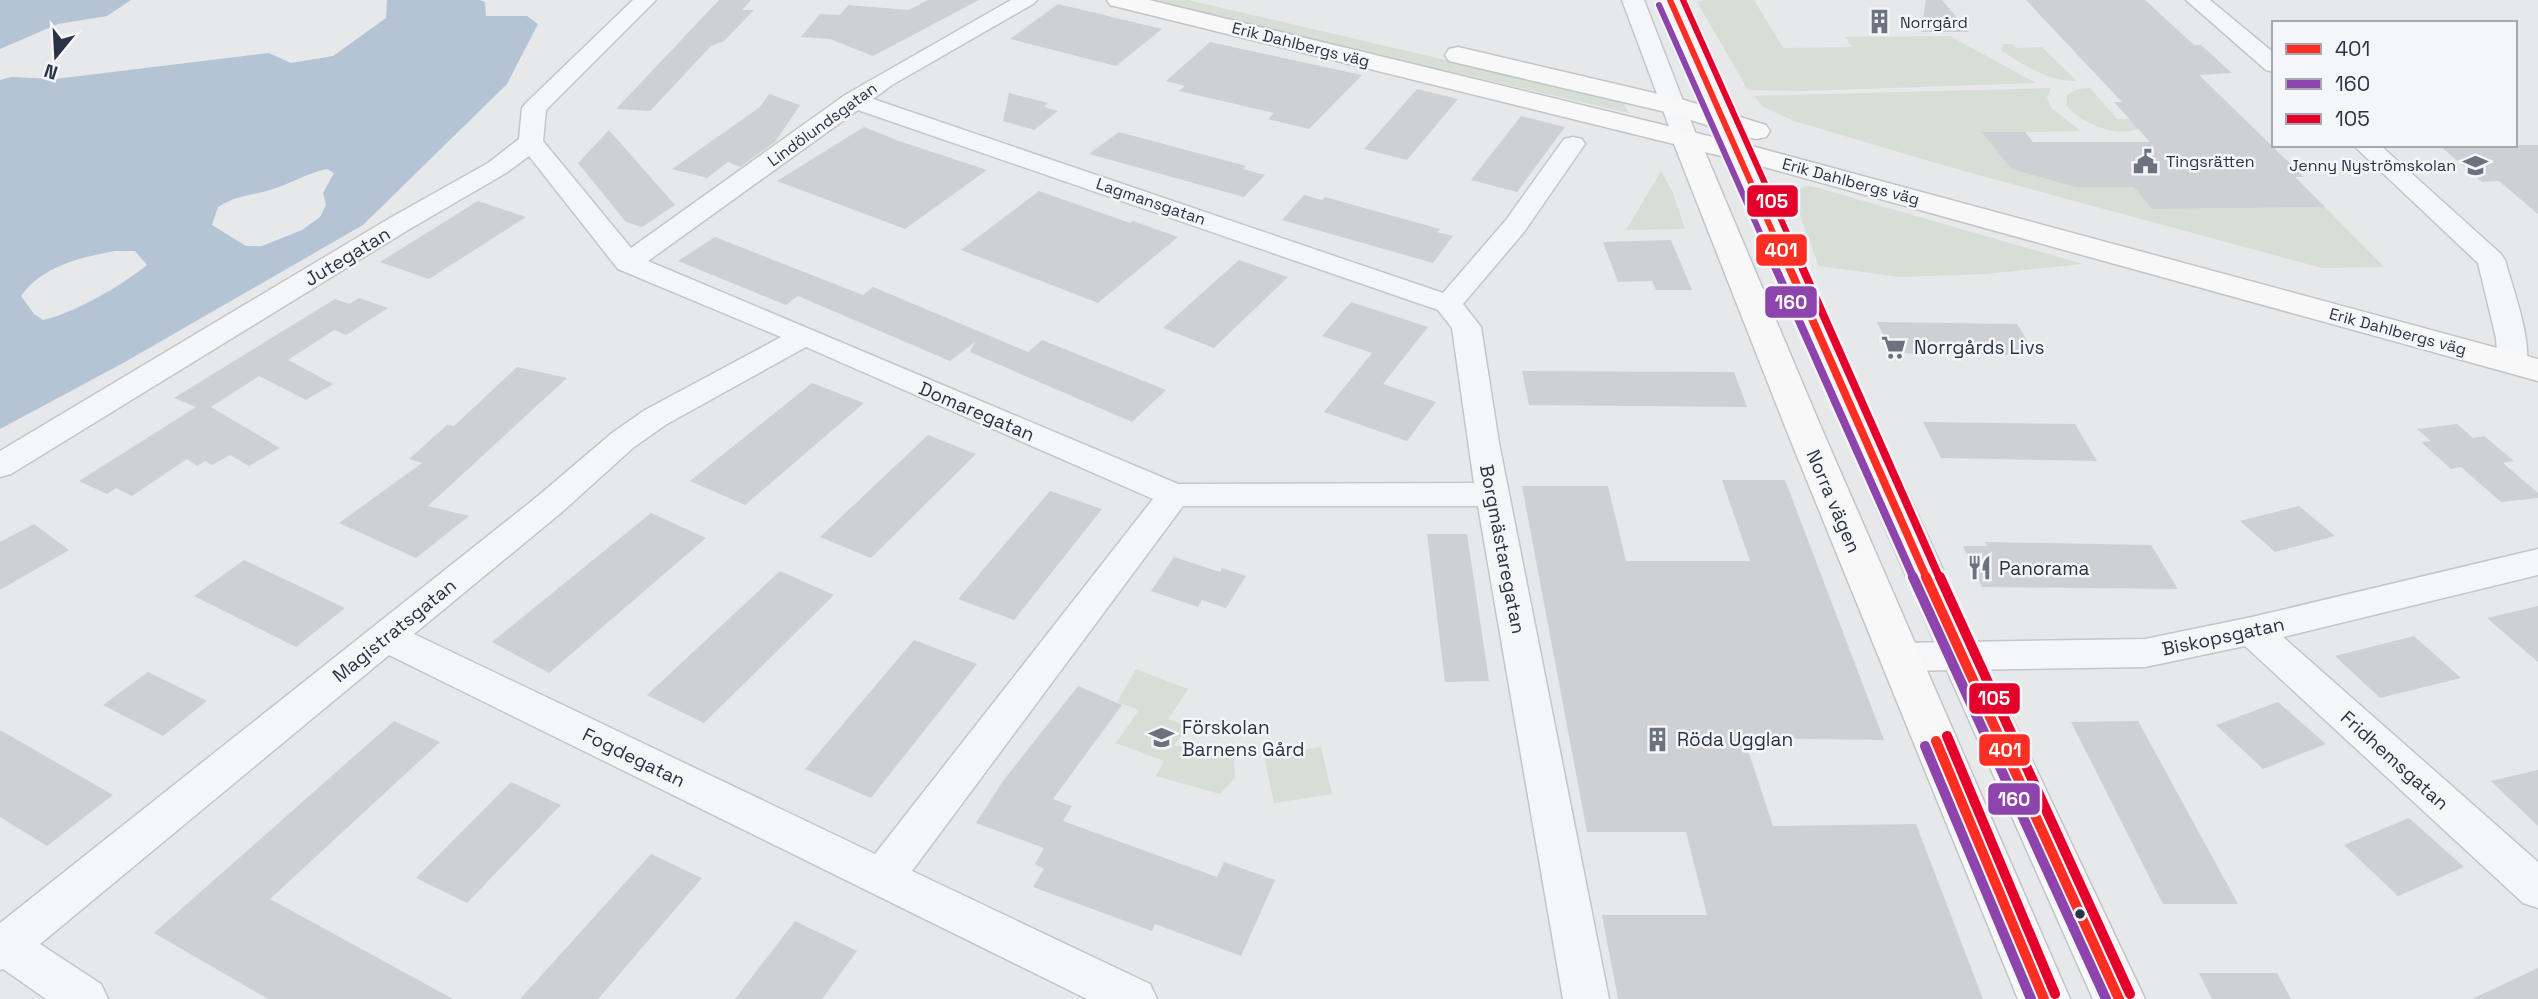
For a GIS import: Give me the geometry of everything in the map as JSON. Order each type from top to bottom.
[{"type":"main road","name":"Erik Dahlbergs väg","points":[[1119,0],[1737,150],[2525,354]]},
{"type":"main road","name":"Erik Dahlbergs väg","points":[[1436,50],[1722,119],[1777,138],[2525,354]]},
{"type":"main road","points":[[1722,119],[1962,657],[2119,999]]},
{"type":"main road","name":"Norra vägen","points":[[1685,137],[1806,435],[2044,999]]},
{"type":"street","points":[[531,142],[534,107],[644,0]]},
{"type":"street","name":"Lindölundsgatan","points":[[628,263],[884,79],[1026,0]]},
{"type":"street","name":"Norra vägen","points":[[1633,0],[1685,137]]},
{"type":"street","points":[[1670,0],[1722,119]]},
{"type":"street","points":[[2197,0],[2272,63]]},
{"type":"street","name":"Lagmansgatan","points":[[853,100],[1448,304]]},
{"type":"street","name":"Domaregatan","points":[[531,142],[628,263],[1174,495],[1494,494]]},
{"type":"street","name":"Jutegatan","points":[[0,466],[399,224],[497,168],[531,142]]},
{"type":"street","points":[[1448,304],[1515,226],[1573,145]]},
{"type":"street","points":[[2367,147],[2491,260],[2525,354]]},
{"type":"street","name":"Borgmästaregatan","points":[[1448,304],[1466,327],[1483,443],[1587,999]]},
{"type":"street","name":"Magistratsgatan","points":[[3,948],[550,504],[623,440],[656,417],[805,336]]},
{"type":"street","points":[[882,878],[1174,495]]},
{"type":"street","name":"Biskopsgatan","points":[[1900,657],[2145,653],[2252,631],[2538,562]]},
{"type":"street","name":"Fridhemsgatan","points":[[2252,631],[2538,889]]},
{"type":"street","name":"Fogdegatan","points":[[386,635],[415,653],[1134,999]]},
{"type":"street","points":[[3,948],[85,999]]},
{"type":"shaded area","points":[[1142,0],[1188,0],[1622,101],[1629,113]]},
{"type":"shaded area","points":[[1754,0],[1783,48],[1852,47],[1845,37],[1950,36],[2036,83],[1808,91],[1748,90],[1697,2]]},
{"type":"shaded area","points":[[2003,44],[2012,44],[2016,48],[2042,47],[2077,81],[2057,79],[2037,72],[2001,50]]},
{"type":"shaded area","points":[[2051,88],[2047,97],[2051,108],[2081,131],[1983,133],[2011,169],[2075,187],[2134,187],[2153,209],[2325,207],[2384,267],[2322,268],[1953,168],[1794,121],[1763,107],[1754,96]]},
{"type":"shaded area","points":[[2090,88],[2117,119],[2130,119],[2143,126],[2124,132],[2113,131],[2091,124],[2072,112],[2066,105],[2067,95],[2078,89]]},
{"type":"shaded area","points":[[1661,171],[1672,191],[1685,229],[1626,230]]},
{"type":"shaded area","points":[[1806,186],[2083,264],[1985,274],[1900,277],[1819,266],[1794,200],[1796,191]]},
{"type":"shaded area","points":[[1136,669],[1188,689],[1168,719],[1186,726],[1174,746],[1212,746],[1234,759],[1235,778],[1220,794],[1156,776],[1164,761],[1116,743],[1139,710],[1117,702]]},
{"type":"shaded area","points":[[1321,747],[1332,794],[1274,803],[1264,756]]},
{"type":"water","points":[[0,0],[131,0],[107,16],[58,24],[0,49]]},
{"type":"water","points":[[387,0],[479,0],[485,2],[486,16],[527,16],[538,24],[507,84],[363,225],[125,362],[0,429],[0,80],[11,77],[55,79],[269,53],[291,63],[333,56],[386,18]],"holes":[[[327,169],[334,173],[323,193],[326,205],[320,217],[302,230],[262,246],[246,246],[212,225],[218,207],[225,203],[277,188]],[[115,251],[135,251],[147,265],[125,281],[69,312],[43,320],[34,314],[21,296],[51,270],[89,256]]]},
{"type":"building","points":[[719,0],[751,0],[742,10],[754,10],[724,41],[711,46],[650,111],[616,109]]},
{"type":"building","points":[[928,0],[979,0],[873,56],[830,39],[801,37],[820,14],[840,15],[848,5],[909,10]]},
{"type":"building","points":[[1926,0],[1942,0],[1969,32],[1921,32]]},
{"type":"building","points":[[2026,0],[2145,0],[2194,45],[2201,45],[2232,73],[2199,75],[2304,177],[2295,177],[2325,207],[2152,209],[2134,187],[2075,187],[2011,169],[1982,132],[2025,132],[2033,142],[2150,142],[2114,102],[2122,102]]},
{"type":"building","points":[[1058,4],[1162,29],[1116,66],[1010,39]]},
{"type":"building","points":[[1210,42],[1362,75],[1309,129],[1268,119],[1274,113],[1179,91],[1185,86],[1166,81]]},
{"type":"building","points":[[1417,89],[1458,99],[1407,160],[1364,149]]},
{"type":"building","points":[[1009,93],[1048,103],[1044,107],[1058,111],[1034,130],[1003,121]]},
{"type":"building","points":[[769,94],[800,105],[775,142],[740,167],[728,162],[707,178],[672,169],[760,107]]},
{"type":"building","points":[[1521,116],[1565,127],[1517,192],[1471,180]]},
{"type":"building","points":[[864,127],[987,170],[905,229],[777,181]]},
{"type":"building","points":[[609,130],[675,205],[642,227],[626,222],[578,163]]},
{"type":"building","points":[[1119,132],[1246,166],[1243,169],[1265,175],[1244,197],[1089,154]]},
{"type":"building","points":[[2538,145],[2538,214],[2499,181],[2482,182],[2441,147]]},
{"type":"building","points":[[1039,191],[1178,237],[1098,303],[961,250]]},
{"type":"building","points":[[1304,195],[1322,200],[1325,197],[1440,229],[1437,232],[1453,236],[1433,263],[1282,220]]},
{"type":"building","points":[[478,201],[526,217],[429,279],[380,262]]},
{"type":"building","points":[[715,237],[863,295],[873,287],[1028,352],[1042,340],[1166,390],[1132,422],[970,352],[975,342],[950,361],[798,296],[786,305],[678,261]]},
{"type":"building","points":[[1671,240],[1692,290],[1656,290],[1652,281],[1618,282],[1603,242]]},
{"type":"building","points":[[1239,260],[1288,277],[1214,348],[1163,328]]},
{"type":"building","points":[[359,298],[388,308],[346,335],[334,330],[288,360],[333,384],[306,400],[259,376],[211,407],[280,448],[249,466],[230,455],[212,465],[205,461],[197,466],[187,459],[132,496],[116,488],[107,494],[79,481],[196,407],[174,398],[335,299],[349,304]]},
{"type":"building","points":[[1351,302],[1428,327],[1383,384],[1436,402],[1407,441],[1324,412],[1372,353],[1322,336]]},
{"type":"building","points":[[1877,322],[2017,324],[2036,355],[1892,353]]},
{"type":"building","points":[[517,367],[567,378],[428,506],[469,516],[416,558],[339,523],[422,463],[409,459],[447,425],[454,426]]},
{"type":"building","points":[[1522,371],[1734,372],[1747,407],[1529,405]]},
{"type":"building","points":[[812,383],[864,403],[745,505],[690,481]]},
{"type":"building","points":[[1923,422],[2075,424],[2097,461],[1941,458]]},
{"type":"building","points":[[2457,424],[2473,438],[2484,436],[2514,461],[2503,463],[2538,493],[2538,498],[2501,502],[2461,467],[2451,469],[2421,442],[2431,441],[2417,429]]},
{"type":"building","points":[[928,435],[976,454],[871,558],[820,537]]},
{"type":"building","name":"Röda Ugglan","points":[[1722,480],[1785,480],[1884,740],[1744,738],[1773,826],[1916,824],[1983,999],[1618,999],[1602,915],[1707,915],[1686,832],[1587,832],[1522,486],[1608,486],[1626,561],[1750,561]]},
{"type":"building","points":[[1050,491],[1102,509],[1014,620],[958,599]]},
{"type":"building","points":[[2299,506],[2335,536],[2275,552],[2240,521]]},
{"type":"building","points":[[651,513],[706,538],[549,673],[492,642]]},
{"type":"building","points":[[34,524],[69,550],[0,590],[0,542]]},
{"type":"building","points":[[1427,534],[1467,534],[1489,681],[1445,682]]},
{"type":"building","points":[[1985,542],[2151,545],[2178,589],[1982,587],[1963,546],[1987,546]]},
{"type":"building","points":[[1174,557],[1220,572],[1222,568],[1246,576],[1226,608],[1202,600],[1198,607],[1151,591]]},
{"type":"building","points":[[244,560],[345,608],[296,647],[194,596]]},
{"type":"building","points":[[780,571],[834,595],[704,723],[647,695]]},
{"type":"building","points":[[2538,606],[2538,662],[2487,618]]},
{"type":"building","points":[[2414,636],[2461,678],[2380,698],[2335,656]]},
{"type":"building","points":[[914,640],[977,664],[871,798],[805,769]]},
{"type":"building","points":[[148,672],[207,701],[163,736],[103,705]]},
{"type":"building","points":[[1078,686],[1122,705],[1053,799],[1072,806],[1063,821],[1217,877],[1224,862],[1275,880],[1241,956],[1155,924],[1152,931],[1033,887],[1044,869],[1035,864],[1044,848],[976,823],[1003,781]]},
{"type":"building","points":[[2278,702],[2326,744],[2263,769],[2216,725]]},
{"type":"building","points":[[394,721],[440,742],[270,899],[453,999],[268,999],[154,933]]},
{"type":"building","points":[[2138,721],[2238,904],[2163,904],[2071,722]]},
{"type":"building","points":[[0,730],[113,795],[47,846],[0,817]]},
{"type":"building","points":[[2538,770],[2538,826],[2491,781]]},
{"type":"building","points":[[511,782],[561,805],[467,903],[416,878]]},
{"type":"building","points":[[2409,818],[2464,867],[2398,896],[2344,845]]},
{"type":"building","points":[[651,854],[702,878],[598,999],[520,999]]},
{"type":"building","points":[[795,921],[857,951],[822,999],[735,999]]},
{"type":"building","points":[[2538,968],[2538,999],[2472,999]]},
{"type":"building","points":[[2199,973],[2277,973],[2291,999],[2212,999]]},
{"type":"transit line","name":"401","points":[[1670,0],[1962,657],[2119,999]]},
{"type":"transit line","name":"105","points":[[1683,0],[1973,652],[2130,994]]},
{"type":"transit line","name":"160","points":[[1659,5],[1951,662],[2106,999]]},
{"type":"transit line","name":"105","points":[[1947,736],[2055,994]]},
{"type":"transit line","name":"401","points":[[1936,741],[2044,999]]},
{"type":"transit line","name":"160","points":[[1925,746],[2031,999]]},
{"type":"place","name":"Norrgård","points":[[1880,22]]},
{"type":"place","name":"Tingsrätten","points":[[2146,161]]},
{"type":"place","name":"Jenny Nyströmskolan","points":[[2476,165]]},
{"type":"place","name":"Norrgårds Livs","points":[[1894,347]]},
{"type":"place","name":"Panorama","points":[[1979,568]]},
{"type":"place","name":"Förskolan Barnens Gård","points":[[1162,738]]},
{"type":"place","name":"Röda Ugglan","points":[[1657,739]]}]
